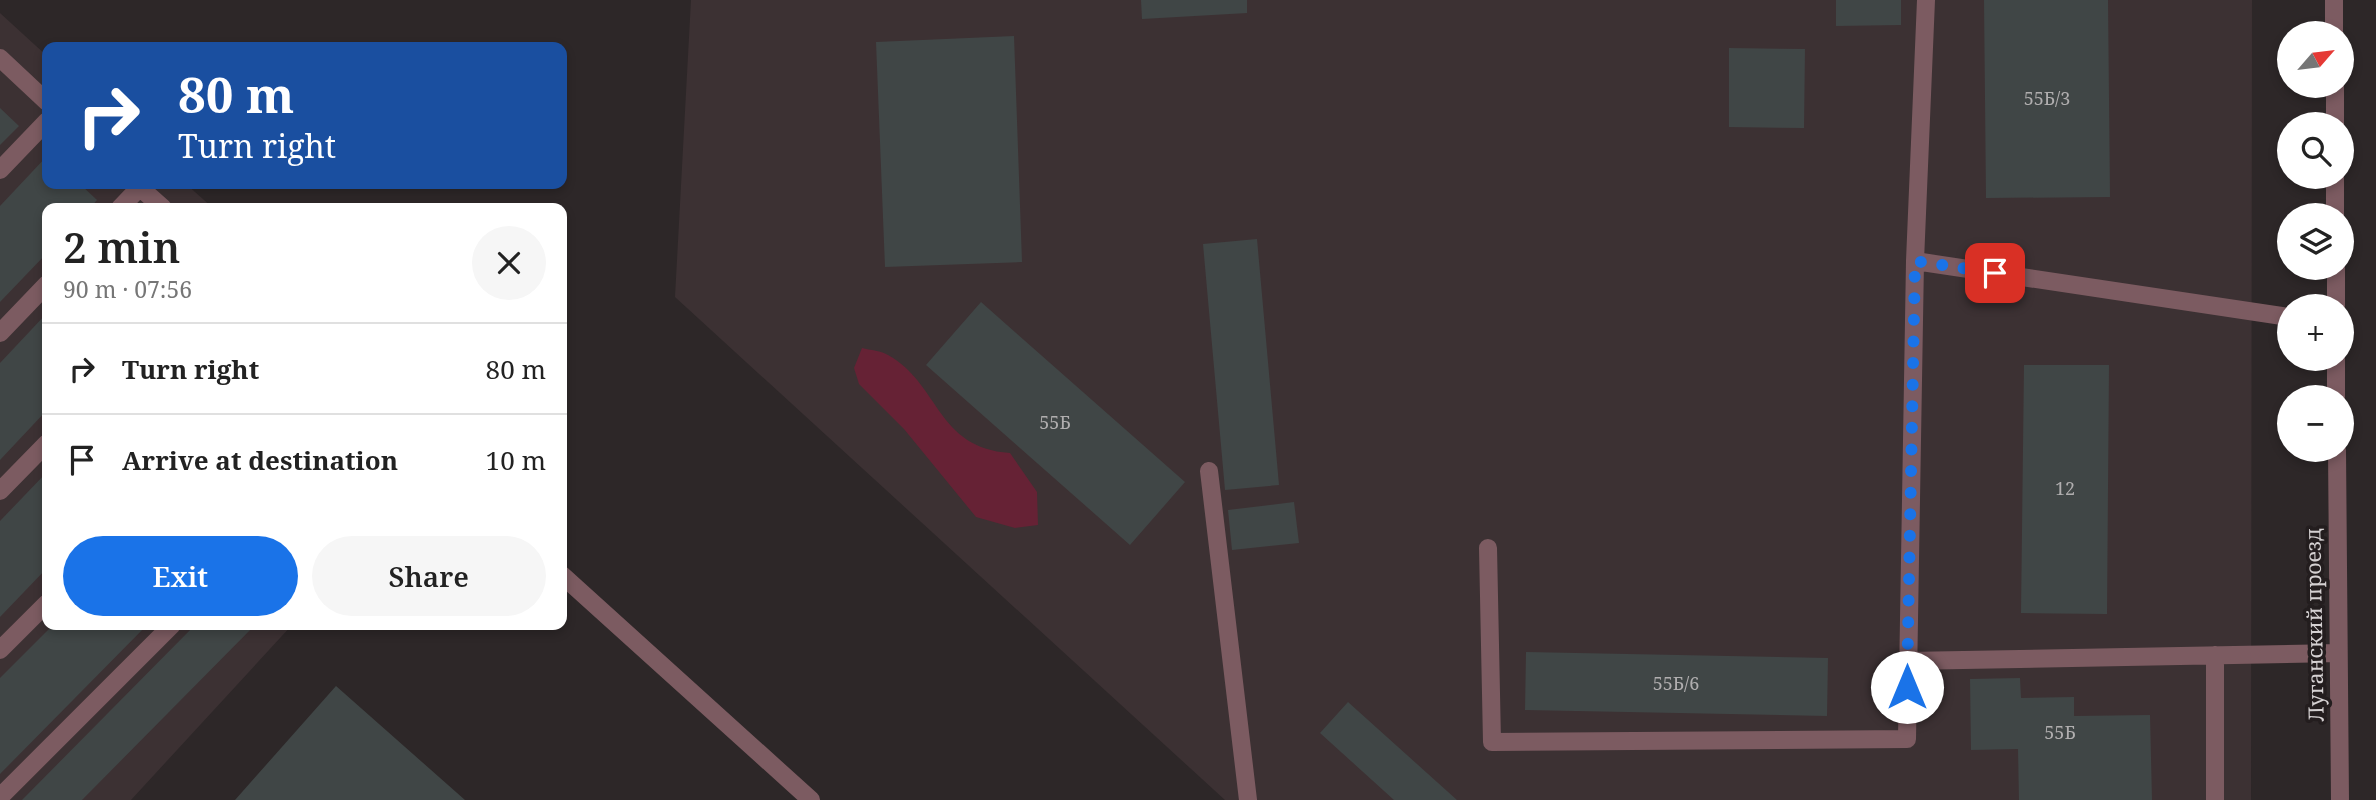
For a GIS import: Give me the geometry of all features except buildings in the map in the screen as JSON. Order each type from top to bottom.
[{"type":"street","points":[[1488,548],[1492,742],[1907,739],[1915,261],[1926,0]]},
{"type":"street","points":[[2334,0],[2334,21]]},
{"type":"street","points":[[0,58],[42,97]]},
{"type":"street","points":[[0,170],[42,126]]},
{"type":"street","points":[[124,203],[136,189]]},
{"type":"street","points":[[141,189],[157,203]]},
{"type":"street","points":[[1915,261],[2277,315]]},
{"type":"street","points":[[0,333],[42,289]]},
{"type":"street","points":[[0,491],[42,448]]},
{"type":"street","name":"Луганский проезд","points":[[2337,462],[2340,800]]},
{"type":"street","points":[[1209,471],[1248,800]]},
{"type":"street","points":[[567,580],[811,800]]},
{"type":"street","points":[[0,650],[42,608]]},
{"type":"street","points":[[0,797],[167,630]]},
{"type":"street","points":[[1907,661],[2338,653]]},
{"type":"street","points":[[2215,655],[2216,800]]},
{"type":"shaded area","points":[[691,0],[2252,0],[2251,800],[1225,800],[675,297]]},
{"type":"shaded area","points":[[0,13],[42,51],[42,189],[192,189],[207,203],[42,203],[42,630],[287,630],[131,800],[0,800]]},
{"type":"shaded area","points":[[862,348],[885,354],[905,367],[941,413],[967,440],[986,449],[1010,453],[1037,492],[1038,525],[1015,528],[976,517],[904,429],[859,384],[854,368]]},
{"type":"route","points":[[1907,687],[1915,261],[1995,273]]}]
